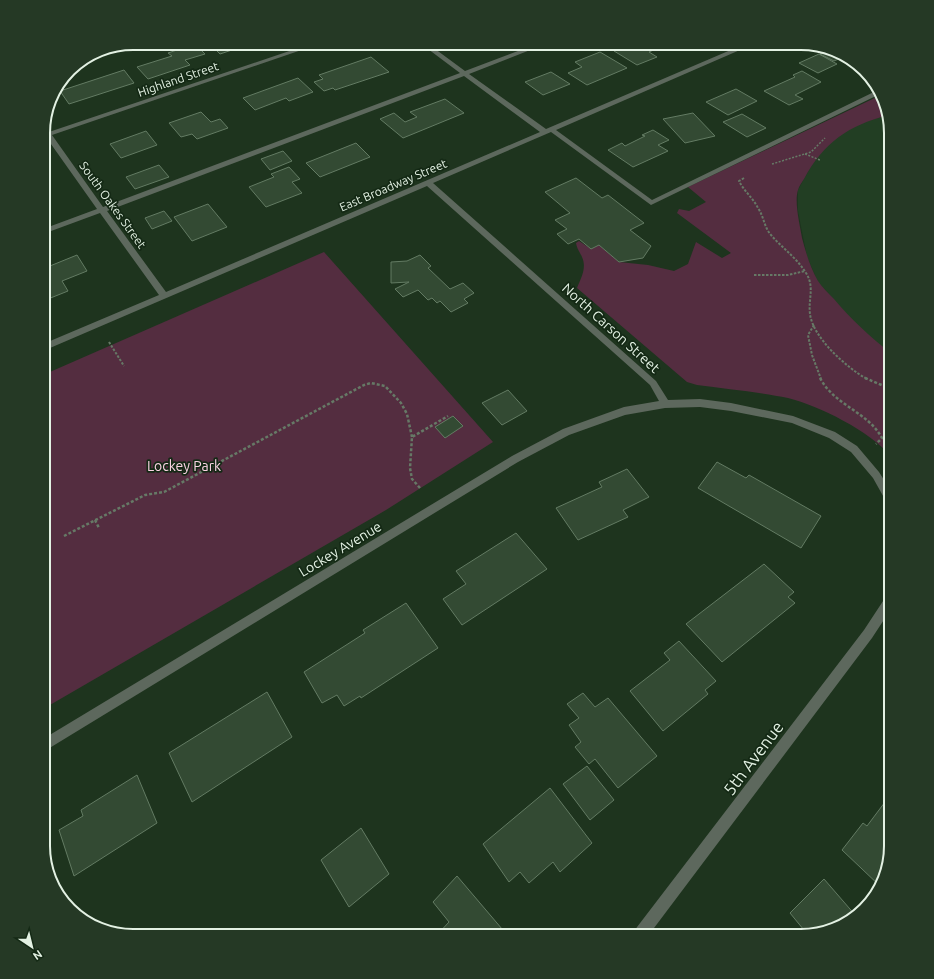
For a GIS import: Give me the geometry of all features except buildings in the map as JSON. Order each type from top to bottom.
[{"type":"street","name":"Highland Street","points":[[50,131],[298,50]]},
{"type":"street","points":[[433,50],[651,203],[874,94]]},
{"type":"street","points":[[50,229],[526,50]]},
{"type":"street","name":"East Broadway Street","points":[[50,345],[737,50]]},
{"type":"street","name":"South Oakes Street","points":[[50,140],[164,296]]},
{"type":"street","name":"North Carson Street","points":[[428,183],[653,383],[665,404]]},
{"type":"street","points":[[665,404],[700,403],[731,407],[793,420],[832,435],[854,449],[876,475],[884,488]]},
{"type":"street","name":"Lockey Avenue","points":[[50,742],[515,459],[566,432],[624,411],[665,404]]},
{"type":"street","name":"5th Avenue","points":[[643,929],[868,634],[884,610]]},
{"type":"path","points":[[768,165],[811,152],[826,137]]},
{"type":"path","points":[[804,154],[820,160]]},
{"type":"path","points":[[747,175],[739,182],[745,193],[759,208],[765,228],[805,272],[812,286],[813,296],[810,306],[810,317],[818,334],[844,362],[859,374],[884,386]]},
{"type":"path","points":[[754,274],[788,275],[805,272]]},
{"type":"path","points":[[814,325],[808,335],[812,360],[818,375],[827,390],[842,404],[877,427],[882,438],[876,444]]},
{"type":"path","points":[[109,342],[124,366]]},
{"type":"path","points":[[64,536],[145,495],[164,492],[364,385],[371,383],[385,386],[401,403],[407,414],[412,438],[410,468],[412,479],[420,488]]},
{"type":"path","points":[[412,438],[448,416]]},
{"type":"path","points":[[95,520],[98,528]]},
{"type":"shaded area","points":[[882,117],[884,133],[884,348],[870,338],[851,319],[818,282],[807,257],[798,211],[798,190],[821,151],[836,138],[862,123]]},
{"type":"green space","points":[[875,98],[880,107],[882,117],[849,130],[829,145],[812,166],[801,184],[798,190],[797,201],[802,238],[810,265],[818,281],[854,321],[884,347],[884,449],[857,429],[829,413],[801,402],[755,392],[697,385],[687,382],[577,288],[583,273],[584,265],[576,243],[579,241],[591,249],[599,245],[619,262],[648,265],[674,271],[688,264],[696,242],[722,258],[731,253],[677,213],[679,209],[689,211],[706,202],[688,187]]},
{"type":"green space","name":"Lockey Park","points":[[324,252],[493,442],[386,510],[50,705],[50,372]]}]
